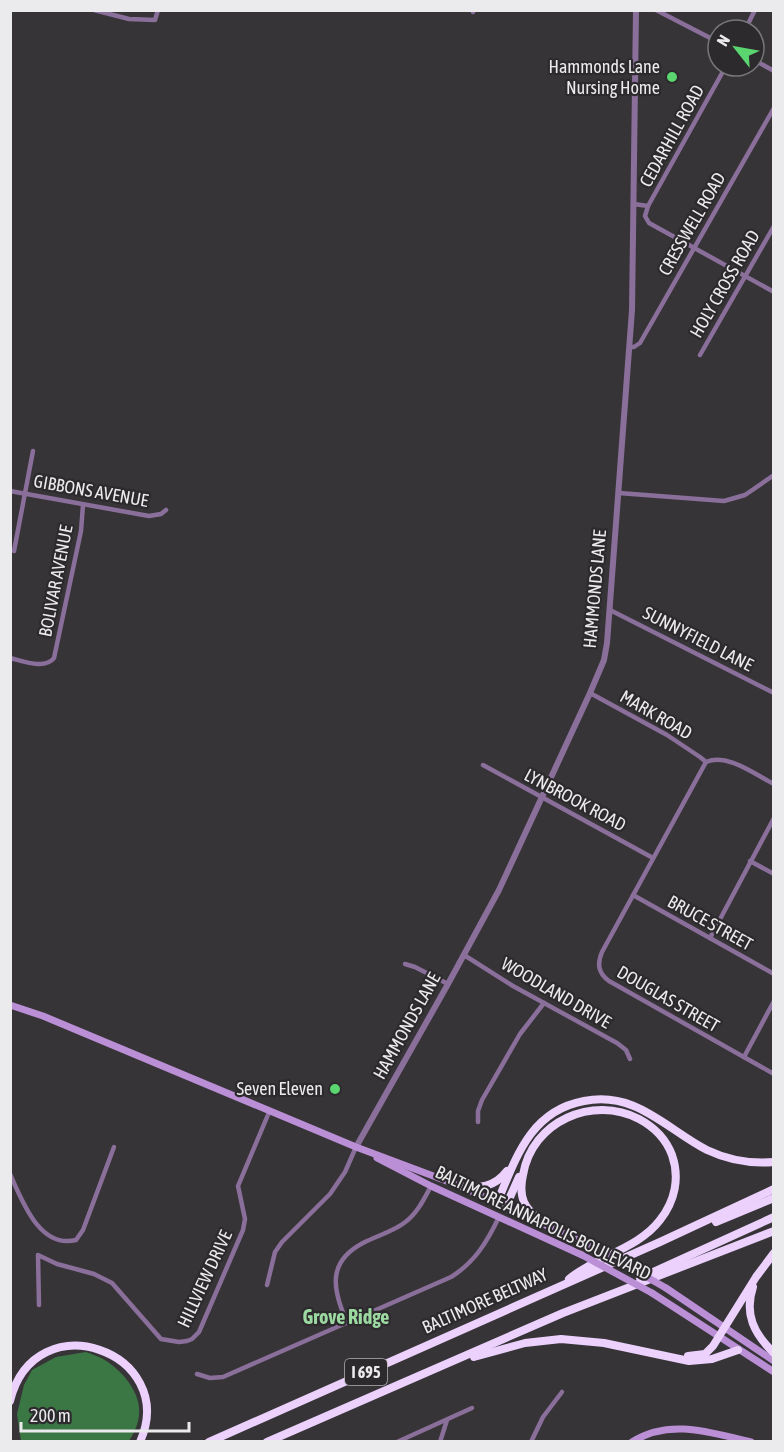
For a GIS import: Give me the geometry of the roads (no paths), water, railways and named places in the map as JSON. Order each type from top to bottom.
[{"type":"highway","points":[[460,1186],[475,1188],[490,1185],[504,1174],[530,1133],[557,1110],[581,1101],[605,1099],[636,1106],[719,1155],[744,1162],[774,1162]]},
{"type":"highway","points":[[501,1204],[536,1144],[550,1128],[571,1115],[596,1109],[622,1111],[642,1120],[659,1134],[671,1152],[676,1182],[666,1212],[659,1222],[637,1239],[582,1268],[560,1286]]},
{"type":"highway","points":[[501,1204],[517,1155]]},
{"type":"highway","points":[[524,1166],[521,1184],[524,1202],[542,1222]]},
{"type":"highway","name":"BALTIMORE BELTWAY","points":[[209,1442],[774,1189]]},
{"type":"highway","points":[[660,1242],[774,1198]]},
{"type":"highway","points":[[563,1313],[774,1217]]},
{"type":"highway","name":"I 695","points":[[267,1442],[563,1313],[774,1232]]},
{"type":"highway","points":[[661,1354],[689,1356],[705,1354],[713,1346],[756,1277],[774,1253]]},
{"type":"highway","points":[[756,1277],[750,1296],[751,1318],[759,1338],[774,1353]]},
{"type":"highway","points":[[434,1370],[508,1346],[542,1340],[580,1339],[701,1361],[738,1350]]},
{"type":"highway","points":[[10,1401],[20,1376],[44,1354],[66,1346],[100,1348],[124,1364],[142,1389],[146,1423],[140,1442]]},
{"type":"main road","name":"BALTIMORE ANNAPOLIS BOULEVARD","points":[[10,1005],[72,1028],[356,1147],[460,1186],[542,1222],[596,1248],[666,1288],[774,1360]]},
{"type":"main road","name":"BALTIMORE ANNAPOLIS BOULEVARD","points":[[356,1147],[431,1186],[582,1255],[652,1293],[774,1372]]},
{"type":"main road","points":[[500,1217],[501,1204]]},
{"type":"main road","points":[[632,1442],[651,1431],[676,1428],[751,1442]]},
{"type":"street","points":[[94,10],[129,19],[155,20],[158,10]]},
{"type":"street","name":"HAMMONDS LANE","points":[[356,1147],[499,890],[604,660],[610,610],[630,347],[633,281],[636,10]]},
{"type":"street","points":[[656,10],[706,36]]},
{"type":"street","name":"CEDARHILL ROAD","points":[[634,204],[648,206],[719,78]]},
{"type":"street","name":"CRESSWELL ROAD","points":[[630,347],[640,343],[774,108]]},
{"type":"street","points":[[648,206],[645,216],[649,223],[774,292]]},
{"type":"street","name":"HOLY CROSS ROAD","points":[[700,355],[774,226]]},
{"type":"street","points":[[766,238],[774,242]]},
{"type":"street","points":[[14,551],[33,451]]},
{"type":"street","points":[[619,493],[724,501],[745,495],[774,475]]},
{"type":"street","name":"GIBBONS AVENUE","points":[[10,491],[83,505],[127,510],[149,516],[161,514],[166,510]]},
{"type":"street","name":"BOLIVAR AVENUE","points":[[10,658],[39,664],[52,662],[57,651],[79,542],[83,505]]},
{"type":"street","name":"SUNNYFIELD LANE","points":[[610,610],[774,693]]},
{"type":"street","name":"MARK ROAD","points":[[590,693],[667,735],[706,762]]},
{"type":"street","points":[[706,762],[713,759],[727,760],[774,784]]},
{"type":"street","name":"DOUGLAS STREET","points":[[706,762],[599,959],[600,971],[604,977],[774,1074]]},
{"type":"street","name":"LYNBROOK ROAD","points":[[483,765],[653,858]]},
{"type":"street","points":[[710,938],[774,818]]},
{"type":"street","points":[[750,861],[774,874]]},
{"type":"street","name":"BRUCE STREET","points":[[633,895],[774,974]]},
{"type":"street","name":"WOODLAND DRIVE","points":[[464,955],[617,1043],[626,1050],[630,1059]]},
{"type":"street","points":[[405,964],[448,984]]},
{"type":"street","points":[[744,1057],[774,1001]]},
{"type":"street","points":[[478,1122],[478,1111],[482,1100],[520,1034],[544,1003]]},
{"type":"street","name":"HILLVIEW DRIVE","points":[[39,1305],[38,1255],[57,1264],[94,1274],[112,1283],[161,1339],[179,1342],[192,1339],[199,1332],[243,1230],[244,1210],[238,1186],[270,1110]]},
{"type":"street","points":[[10,1174],[35,1224],[63,1240],[76,1240],[114,1147]]},
{"type":"street","points":[[267,1285],[275,1252],[334,1188],[345,1172],[356,1147]]},
{"type":"street","points":[[347,1323],[334,1285],[335,1277],[344,1259],[362,1243],[406,1222],[420,1206],[431,1186]]},
{"type":"street","points":[[197,1374],[210,1378],[223,1377],[452,1277],[463,1270],[480,1252],[500,1217]]},
{"type":"street","points":[[531,1442],[543,1417],[562,1392]]},
{"type":"street","points":[[397,1442],[472,1408]]},
{"type":"street","points":[[440,1442],[447,1420]]},
{"type":"place","name":"Hammonds Lane Nursing Home","points":[[672,77]]},
{"type":"place","name":"Seven Eleven","points":[[335,1089]]},
{"type":"district","name":"Grove Ridge","points":[[346,1317]]}]
